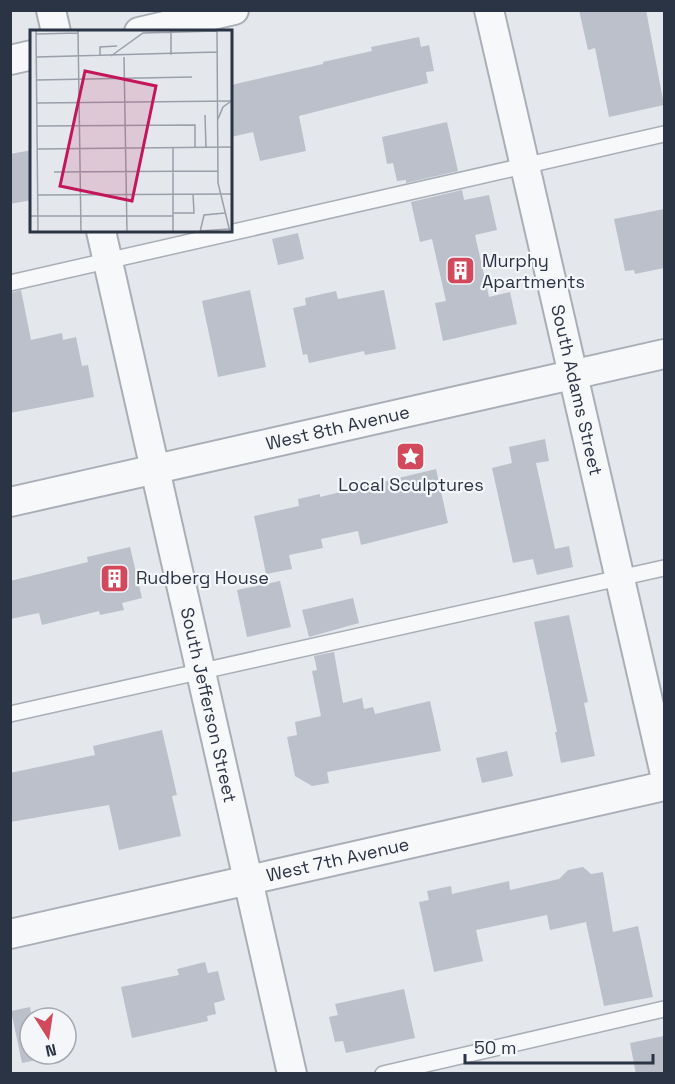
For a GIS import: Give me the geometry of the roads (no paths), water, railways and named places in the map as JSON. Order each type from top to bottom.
[{"type":"street","points":[[51,10],[56,30]]},
{"type":"street","points":[[148,30],[234,10]]},
{"type":"street","name":"South Adams Street","points":[[489,10],[575,375],[664,770]]},
{"type":"street","points":[[10,60],[30,55]]},
{"type":"street","name":"South Jefferson Street","points":[[101,232],[292,1074]]},
{"type":"street","name":"West 8th Avenue","points":[[10,502],[664,354]]},
{"type":"street","name":"West 7th Avenue","points":[[10,934],[664,786]]},
{"type":"lane","points":[[10,283],[664,134]]},
{"type":"lane","points":[[10,714],[664,568]]},
{"type":"lane","points":[[383,1074],[664,1009]]},
{"type":"place","name":"Murphy Apartments","points":[[461,271]]},
{"type":"place","name":"Local Sculptures","points":[[411,456]]},
{"type":"place","name":"Rudberg House","points":[[115,578]]}]
